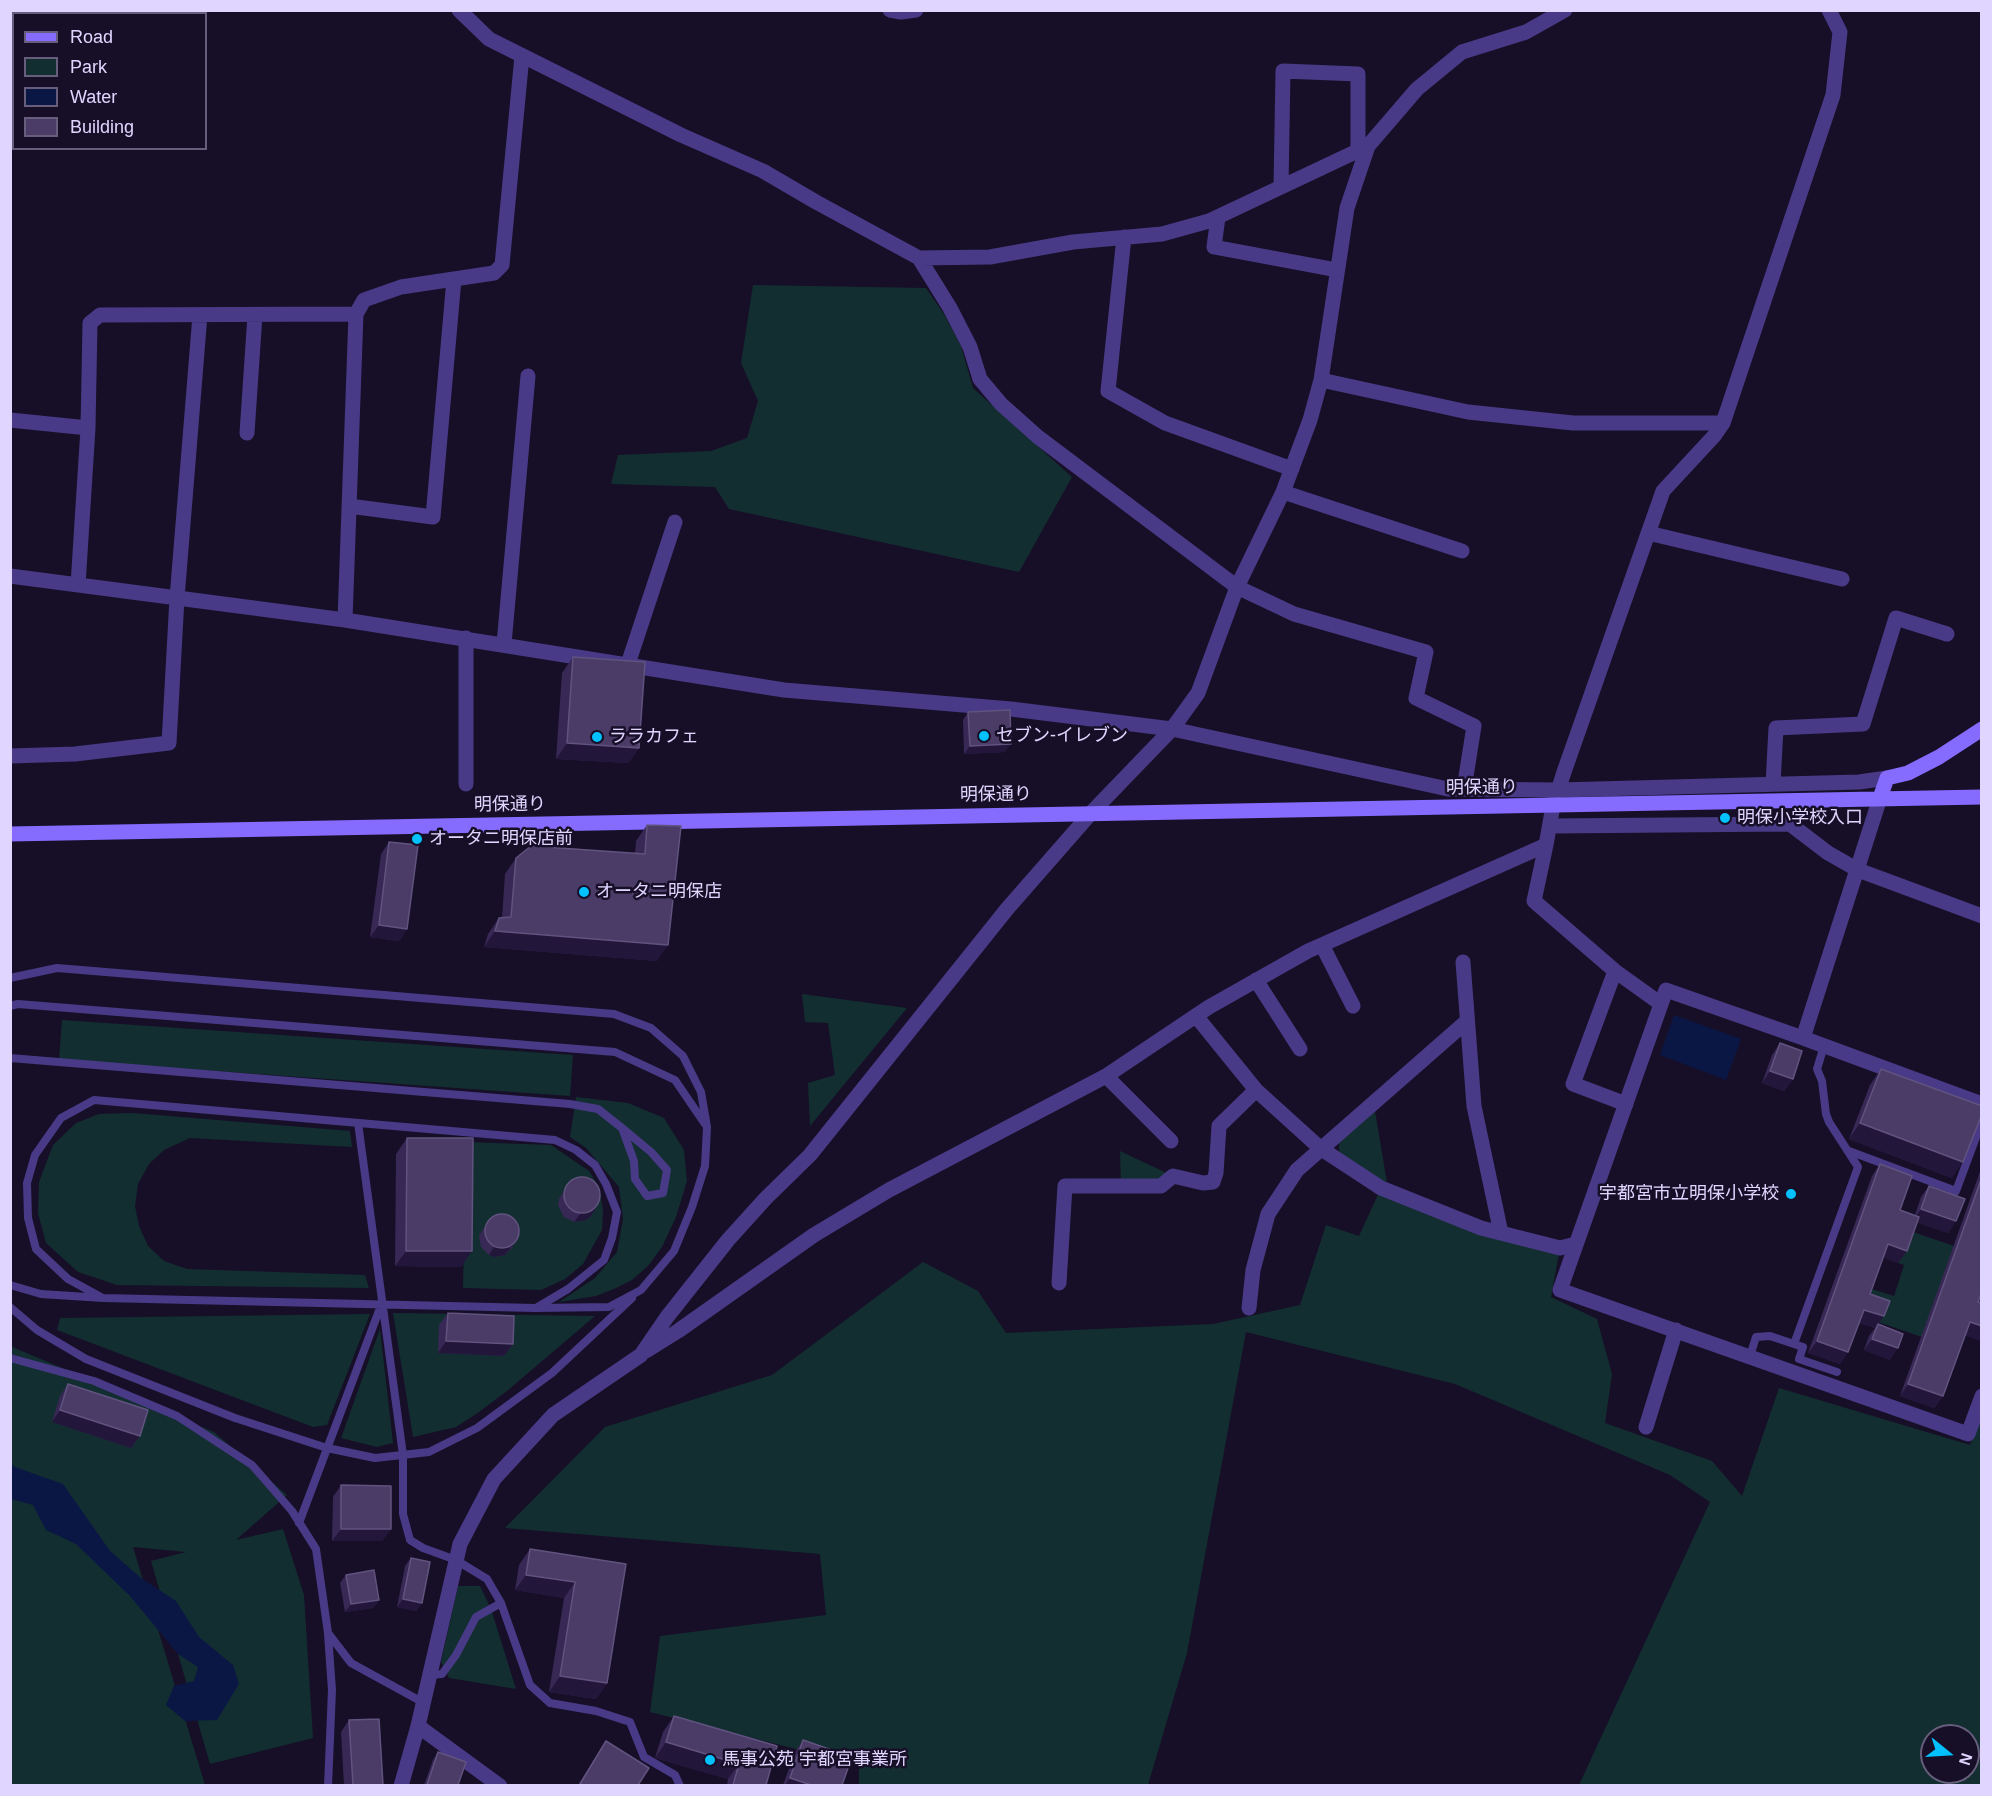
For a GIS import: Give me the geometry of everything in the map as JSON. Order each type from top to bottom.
[{"type":"street","points":[[459,10],[489,39],[681,135],[763,171],[919,258],[990,257],[1073,242],[1162,234],[1209,221],[1363,148],[1417,89],[1461,52],[1526,32],[1565,10]]},
{"type":"street","points":[[890,10],[902,12],[916,10]]},
{"type":"street","points":[[1661,1004],[1615,970],[1534,901],[1553,806],[1648,533],[1664,491],[1723,423],[1833,95],[1840,32],[1829,10]]},
{"type":"street","points":[[345,620],[356,314],[364,300],[382,293],[401,287],[494,273],[502,265],[522,56]]},
{"type":"street","points":[[641,1355],[667,1317],[728,1240],[766,1198],[810,1155],[1007,909],[1092,813],[1172,729],[1198,693],[1237,586],[1283,492],[1310,420],[1321,380],[1347,208],[1363,148],[1358,74],[1283,71],[1281,187]]},
{"type":"street","points":[[1218,216],[1214,248],[1337,270]]},
{"type":"street","points":[[1124,237],[1108,391],[1165,423],[1292,469]]},
{"type":"street","points":[[919,258],[950,308],[970,347],[980,379],[1001,404],[1038,437],[1237,586],[1294,614],[1426,652],[1416,698],[1474,726],[1464,789]]},
{"type":"street","points":[[349,506],[433,517],[454,279]]},
{"type":"street","points":[[78,585],[88,428],[90,323],[100,315],[356,314]]},
{"type":"street","points":[[10,756],[75,754],[169,742],[177,598],[200,315]]},
{"type":"street","points":[[247,434],[255,315]]},
{"type":"street","points":[[504,644],[528,376]]},
{"type":"street","points":[[1321,380],[1468,412],[1561,422],[1723,423]]},
{"type":"street","points":[[10,420],[88,428]]},
{"type":"street","points":[[1283,492],[1462,551]]},
{"type":"street","points":[[628,664],[675,522]]},
{"type":"street","points":[[1648,533],[1842,579]]},
{"type":"street","points":[[10,576],[345,620],[784,690],[1011,709],[1172,729],[1448,789],[1558,790],[1858,782],[1908,773],[1982,729]]},
{"type":"street","points":[[1773,784],[1776,728],[1863,724],[1896,618],[1947,634]]},
{"type":"street","points":[[466,638],[466,784]]},
{"type":"street","points":[[1803,1038],[1887,778]]},
{"type":"street","name":"明保通り","points":[[10,834],[1982,797]]},
{"type":"street","points":[[1550,825],[1791,824],[1828,853],[1857,870],[1982,916]]},
{"type":"street","points":[[401,1785],[424,1703],[460,1544],[494,1479],[554,1415],[678,1331],[814,1234],[889,1190],[1106,1076],[1196,1016],[1256,980],[1322,945],[1546,845]]},
{"type":"street","points":[[1322,945],[1353,1006]]},
{"type":"street","points":[[1462,962],[1474,1106],[1501,1233]]},
{"type":"street","points":[[1615,970],[1573,1084],[1626,1104]]},
{"type":"street","points":[[1256,980],[1300,1049]]},
{"type":"street","points":[[1982,1104],[1666,990],[1560,1290],[1968,1434],[1982,1396]]},
{"type":"street","points":[[1196,1016],[1256,1090],[1320,1148],[1381,1188],[1481,1228],[1560,1248],[1576,1244]]},
{"type":"street","points":[[1249,1308],[1253,1270],[1268,1214],[1297,1170],[1466,1022]]},
{"type":"street","points":[[1106,1076],[1171,1141]]},
{"type":"street","points":[[1059,1282],[1065,1186],[1161,1186],[1173,1176],[1203,1183],[1213,1182],[1216,1173],[1219,1126],[1256,1090]]},
{"type":"street","points":[[1646,1427],[1676,1330]]},
{"type":"street","points":[[418,1726],[500,1785]]},
{"type":"lane","points":[[10,978],[57,968],[614,1014],[651,1028],[682,1056],[701,1092],[707,1127],[705,1166],[693,1208],[674,1251],[641,1290],[552,1373],[477,1428],[429,1452],[375,1458],[327,1448],[235,1418],[86,1359],[37,1330],[10,1307]]},
{"type":"lane","points":[[10,1006],[18,1004],[615,1052],[675,1080],[707,1127]]},
{"type":"lane","points":[[1794,1344],[1858,1167],[1826,1114],[1822,1081],[1816,1069],[1824,1046]]},
{"type":"lane","points":[[10,1058],[570,1104],[598,1109],[622,1128],[651,1152],[667,1170],[663,1193],[647,1196],[635,1179],[634,1161],[622,1128]]},
{"type":"lane","points":[[104,1298],[68,1279],[36,1249],[28,1218],[27,1183],[35,1155],[61,1118],[94,1100],[555,1140],[576,1150],[595,1165],[606,1184],[616,1212],[612,1238],[604,1260],[568,1289],[535,1308]]},
{"type":"lane","points":[[1849,1151],[1956,1191],[1982,1121]]},
{"type":"lane","points":[[358,1123],[403,1455],[403,1514],[410,1540],[423,1548],[456,1560],[487,1579],[501,1603],[530,1685],[550,1703],[596,1712],[630,1722],[644,1757],[675,1775],[680,1785]]},
{"type":"lane","points":[[10,1285],[41,1294],[104,1298],[535,1308],[609,1307],[641,1290]]},
{"type":"lane","points":[[299,1523],[381,1304]]},
{"type":"lane","points":[[1750,1356],[1756,1337],[1770,1336],[1803,1347],[1798,1359],[1837,1372]]},
{"type":"lane","points":[[10,1358],[94,1381],[177,1416],[252,1465],[299,1523],[316,1549],[328,1633],[332,1690],[328,1785]]},
{"type":"lane","points":[[430,1675],[441,1674],[456,1655],[476,1617],[501,1603]]},
{"type":"lane","points":[[328,1633],[351,1663],[424,1703]]},
{"type":"green space","points":[[753,285],[926,288],[944,314],[961,346],[973,388],[1072,477],[1019,572],[729,509],[715,487],[611,484],[618,455],[711,451],[747,438],[758,401],[741,363]]},
{"type":"green space","points":[[802,994],[907,1008],[810,1126],[808,1083],[835,1075],[828,1023],[805,1022]]},
{"type":"green space","points":[[62,1020],[573,1055],[570,1096],[59,1060]]},
{"type":"green space","points":[[576,1097],[628,1103],[664,1118],[684,1150],[687,1181],[676,1217],[662,1247],[648,1266],[632,1280],[614,1289],[596,1296],[559,1302],[595,1278],[617,1252],[623,1219],[619,1187],[586,1148],[570,1137]]},
{"type":"green space","points":[[1375,1111],[1387,1183],[1339,1155],[1339,1143]]},
{"type":"green space","points":[[133,1113],[350,1131],[352,1147],[190,1138],[164,1150],[149,1164],[138,1184],[135,1206],[139,1226],[148,1246],[164,1261],[187,1269],[365,1275],[369,1288],[117,1285],[78,1272],[46,1243],[38,1213],[39,1182],[53,1145],[76,1123],[99,1114]]},
{"type":"green space","points":[[466,1142],[551,1145],[589,1171],[599,1187],[603,1210],[602,1230],[583,1264],[565,1279],[541,1290],[463,1288]]},
{"type":"green space","points":[[1120,1151],[1173,1176],[1121,1186]]},
{"type":"green space","points":[[1381,1188],[1560,1248],[1551,1297],[1597,1319],[1612,1374],[1605,1423],[1712,1461],[1742,1496],[1779,1388],[1970,1445],[1981,1417],[1981,1785],[1579,1785],[1710,1502],[1670,1475],[1455,1384],[1246,1332],[1187,1653],[1148,1785],[859,1785],[859,1765],[650,1712],[660,1636],[826,1615],[820,1554],[505,1528],[605,1427],[772,1375],[923,1262],[978,1291],[1006,1333],[1213,1324],[1300,1305],[1326,1225],[1359,1236]]},
{"type":"green space","points":[[1910,1231],[1954,1246],[1922,1337],[1878,1322],[1862,1306],[1868,1288],[1894,1296],[1904,1265],[1898,1263]]},
{"type":"green space","points":[[393,1313],[595,1316],[479,1412],[456,1427],[413,1437]]},
{"type":"green space","points":[[370,1314],[327,1425],[313,1427],[57,1330],[60,1318]]},
{"type":"green space","points":[[380,1329],[393,1443],[377,1447],[341,1438]]},
{"type":"green space","points":[[10,1346],[214,1432],[287,1495],[236,1540],[283,1529],[304,1595],[313,1738],[210,1764],[151,1561],[186,1552],[133,1547],[205,1785],[11,1785]]},
{"type":"green space","points":[[458,1586],[480,1586],[491,1609],[516,1689],[449,1678],[441,1662]]},
{"type":"water","points":[[1674,1015],[1741,1039],[1726,1080],[1660,1055]]},
{"type":"water","points":[[10,1463],[15,1467],[63,1484],[110,1551],[141,1578],[176,1601],[199,1637],[233,1665],[239,1684],[217,1720],[185,1721],[166,1705],[174,1686],[194,1681],[198,1667],[178,1654],[130,1596],[76,1544],[46,1530],[33,1505],[11,1499]]},
{"type":"building","points":[[573,657],[645,662],[639,748],[567,743]]},
{"type":"building","name":"セブン-イレブン","points":[[1010,710],[1011,744],[970,746],[968,712]]},
{"type":"building","name":"オータニ明保店","points":[[647,825],[681,826],[668,945],[495,931],[499,918],[511,917],[516,858],[531,846],[645,854]]},
{"type":"building","points":[[389,842],[418,845],[407,929],[379,925]]},
{"type":"building","points":[[1780,1043],[1802,1051],[1793,1079],[1770,1071]]},
{"type":"building","points":[[1881,1069],[1982,1106],[1982,1114],[1963,1162],[1860,1123]]},
{"type":"building","points":[[407,1138],[473,1138],[472,1251],[406,1251]]},
{"type":"building","points":[[1880,1164],[1912,1176],[1900,1210],[1919,1217],[1907,1251],[1888,1244],[1870,1294],[1890,1301],[1884,1316],[1864,1310],[1848,1352],[1817,1341]]},
{"type":"building","points":[[582,1177],[595,1182],[600,1195],[595,1208],[582,1213],[569,1208],[564,1195],[569,1182]]},
{"type":"building","points":[[1982,1177],[1982,1292],[1978,1302],[1982,1303],[1982,1326],[1970,1322],[1943,1396],[1908,1384]]},
{"type":"building","points":[[1929,1186],[1965,1199],[1956,1221],[1921,1209]]},
{"type":"building","points":[[502,1214],[514,1219],[519,1231],[514,1243],[502,1248],[490,1243],[485,1231],[490,1219]]},
{"type":"building","points":[[448,1313],[514,1316],[513,1344],[446,1341]]},
{"type":"building","points":[[1878,1324],[1903,1334],[1898,1348],[1872,1339]]},
{"type":"building","points":[[68,1384],[148,1410],[140,1436],[60,1410]]},
{"type":"building","points":[[341,1485],[391,1486],[391,1529],[341,1529]]},
{"type":"building","points":[[530,1549],[626,1564],[607,1683],[560,1676],[575,1582],[526,1575]]},
{"type":"building","points":[[411,1558],[430,1562],[422,1603],[403,1599]]},
{"type":"building","points":[[374,1570],[379,1600],[351,1604],[346,1575]]},
{"type":"building","points":[[674,1716],[777,1746],[766,1785],[733,1785],[739,1764],[666,1742]]},
{"type":"building","points":[[379,1719],[383,1785],[353,1785],[349,1720]]},
{"type":"building","points":[[803,1740],[852,1757],[842,1785],[811,1785],[790,1778]]},
{"type":"building","points":[[606,1741],[649,1768],[638,1785],[580,1784]]},
{"type":"building","points":[[438,1752],[466,1762],[458,1785],[427,1785]]},
{"type":"place","name":"セブン-イレブン","points":[[984,736]]},
{"type":"place","name":"ララカフェ","points":[[597,737]]},
{"type":"place","name":"明保小学校入口","points":[[1725,818]]},
{"type":"place","name":"オータニ明保店前","points":[[417,839]]},
{"type":"place","name":"オータニ明保店","points":[[584,892]]},
{"type":"place","name":"宇都宮市立明保小学校","points":[[1791,1194]]},
{"type":"place","name":"馬事公苑 宇都宮事業所","points":[[710,1760]]}]
